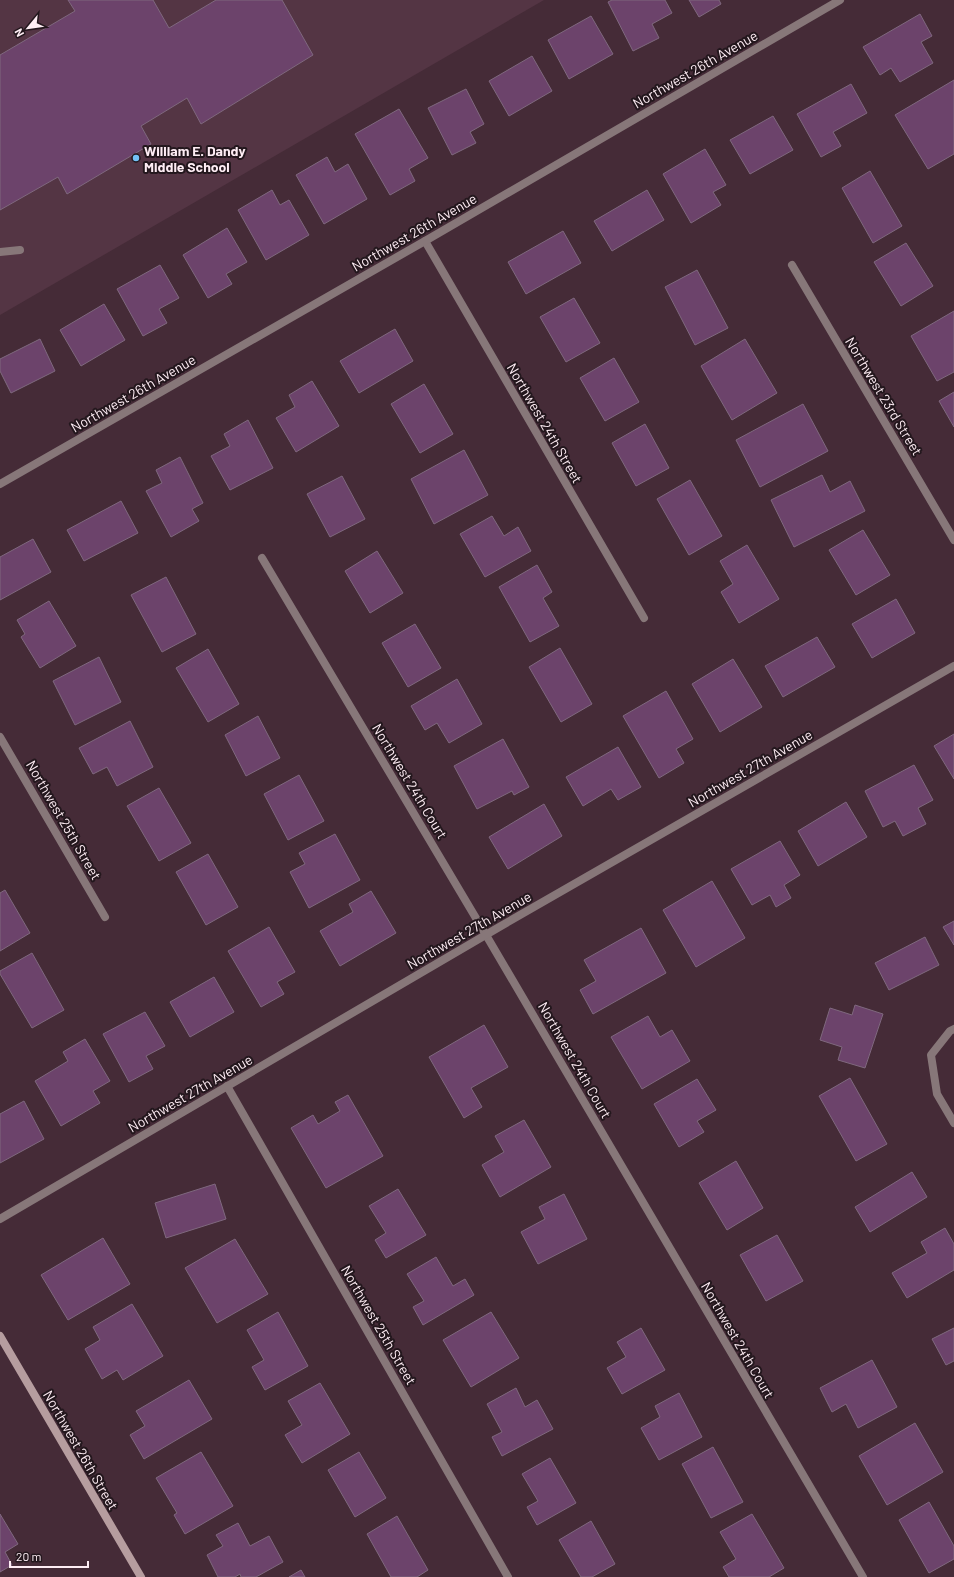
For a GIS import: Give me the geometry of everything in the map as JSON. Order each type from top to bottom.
[{"type":"street","name":"Northwest 26th Avenue","points":[[0,484],[425,241],[840,0]]},
{"type":"street","name":"Northwest 24th Street","points":[[425,241],[644,618]]},
{"type":"street","points":[[0,252],[20,250]]},
{"type":"street","name":"Northwest 23rd Street","points":[[792,265],[954,540]]},
{"type":"street","name":"Northwest 24th Court","points":[[262,558],[486,935],[863,1577]]},
{"type":"street","name":"Northwest 27th Avenue","points":[[0,1219],[486,935],[954,666]]},
{"type":"street","name":"Northwest 25th Street","points":[[0,737],[105,917]]},
{"type":"street","points":[[954,1029],[950,1031],[931,1055],[937,1094],[954,1123]]},
{"type":"street","name":"Northwest 25th Street","points":[[227,1086],[508,1577]]},
{"type":"street","name":"Northwest 26th Street","points":[[0,1336],[140,1577]]},
{"type":"shaded area","name":"William E. Dandy Middle School","points":[[0,0],[544,0],[0,315]]},
{"type":"building","points":[[68,0],[153,0],[169,28],[216,0],[282,0],[313,55],[201,124],[187,98],[141,126],[151,144],[67,194],[58,177],[0,210],[0,55],[75,11]]},
{"type":"building","points":[[612,0],[665,0],[672,13],[652,24],[659,38],[633,51],[608,2]]},
{"type":"building","points":[[689,0],[719,0],[721,4],[699,17]]},
{"type":"building","points":[[920,14],[932,36],[921,42],[933,63],[900,82],[891,68],[880,75],[863,47]]},
{"type":"building","points":[[591,16],[613,54],[569,79],[548,40]]},
{"type":"building","points":[[532,56],[552,91],[509,116],[489,81]]},
{"type":"building","points":[[954,80],[954,154],[928,169],[895,115]]},
{"type":"building","points":[[851,84],[867,113],[833,132],[841,146],[821,157],[797,114]]},
{"type":"building","points":[[466,89],[484,124],[470,132],[476,143],[452,155],[428,108]]},
{"type":"building","points":[[399,109],[428,158],[409,169],[415,181],[390,195],[355,134]]},
{"type":"building","points":[[773,116],[793,150],[750,174],[730,140]]},
{"type":"building","points":[[705,149],[726,185],[713,192],[721,205],[691,223],[663,174]]},
{"type":"building","points":[[327,157],[335,172],[348,164],[367,199],[324,224],[296,175]]},
{"type":"building","points":[[870,171],[902,226],[873,243],[842,188]]},
{"type":"building","points":[[272,190],[280,205],[289,200],[309,235],[266,260],[238,210]]},
{"type":"building","points":[[647,190],[664,220],[612,251],[594,221]]},
{"type":"building","points":[[227,228],[247,262],[226,274],[232,284],[208,298],[183,255]]},
{"type":"building","points":[[563,231],[581,263],[526,294],[508,262]]},
{"type":"building","points":[[906,243],[933,286],[901,306],[874,262]]},
{"type":"building","points":[[160,265],[179,298],[159,309],[167,323],[143,336],[117,289]]},
{"type":"building","points":[[697,270],[728,328],[695,345],[665,287]]},
{"type":"building","points":[[574,298],[600,343],[566,362],[540,317]]},
{"type":"building","points":[[104,304],[125,340],[81,366],[60,330]]},
{"type":"building","points":[[954,311],[954,372],[937,381],[911,336]]},
{"type":"building","points":[[395,329],[413,361],[359,393],[340,361]]},
{"type":"building","points":[[40,339],[55,371],[11,393],[0,371],[0,359]]},
{"type":"building","points":[[745,339],[777,393],[732,420],[701,366]]},
{"type":"building","points":[[614,358],[639,402],[605,421],[580,378]]},
{"type":"building","points":[[312,381],[339,426],[296,452],[276,418],[295,407],[289,395]]},
{"type":"building","points":[[424,384],[453,434],[420,453],[391,404]]},
{"type":"building","points":[[954,392],[954,427],[939,401]]},
{"type":"building","points":[[803,404],[828,451],[760,487],[736,440]]},
{"type":"building","points":[[248,420],[273,468],[230,490],[211,456],[230,446],[224,434]]},
{"type":"building","points":[[645,424],[669,468],[636,486],[612,443]]},
{"type":"building","points":[[464,450],[488,495],[434,524],[411,479]]},
{"type":"building","points":[[180,457],[203,503],[192,509],[199,521],[171,537],[146,491],[162,483],[156,470]]},
{"type":"building","points":[[822,475],[830,492],[850,481],[865,511],[794,547],[771,500]]},
{"type":"building","points":[[342,476],[365,519],[330,537],[307,494]]},
{"type":"building","points":[[690,480],[722,536],[689,555],[657,499]]},
{"type":"building","points":[[121,501],[138,533],[84,561],[67,530]]},
{"type":"building","points":[[492,516],[504,536],[518,527],[531,551],[485,577],[460,534]]},
{"type":"building","points":[[863,530],[890,575],[856,595],[829,550]]},
{"type":"building","points":[[33,539],[51,572],[0,600],[0,557]]},
{"type":"building","points":[[747,545],[779,599],[739,623],[721,592],[733,584],[720,561]]},
{"type":"building","points":[[377,551],[403,593],[370,613],[345,571]]},
{"type":"building","points":[[537,565],[552,592],[543,598],[559,626],[530,642],[499,587]]},
{"type":"building","points":[[166,577],[196,634],[162,652],[131,595]]},
{"type":"building","points":[[896,599],[915,633],[872,658],[852,624]]},
{"type":"building","points":[[49,601],[76,646],[40,668],[21,637],[25,634],[17,620]]},
{"type":"building","points":[[415,624],[441,668],[408,687],[382,643]]},
{"type":"building","points":[[817,637],[835,667],[783,697],[765,666]]},
{"type":"building","points":[[560,648],[592,704],[561,722],[529,667]]},
{"type":"building","points":[[208,649],[239,704],[208,722],[176,668]]},
{"type":"building","points":[[99,657],[121,702],[75,725],[53,681]]},
{"type":"building","points":[[733,659],[762,707],[720,732],[692,684]]},
{"type":"building","points":[[457,679],[482,724],[449,743],[437,723],[425,730],[411,706]]},
{"type":"building","points":[[666,691],[693,739],[676,749],[684,763],[659,778],[623,716]]},
{"type":"building","points":[[258,716],[280,758],[246,776],[225,735]]},
{"type":"building","points":[[130,721],[153,767],[117,786],[107,767],[93,774],[79,748]]},
{"type":"building","points":[[954,734],[954,779],[934,746]]},
{"type":"building","points":[[503,739],[529,787],[514,795],[512,791],[477,809],[454,766]]},
{"type":"building","points":[[618,747],[641,787],[618,800],[611,789],[583,806],[566,777]]},
{"type":"building","points":[[914,765],[933,800],[918,808],[926,824],[903,836],[895,821],[883,827],[865,791]]},
{"type":"building","points":[[299,775],[324,821],[288,840],[264,794]]},
{"type":"building","points":[[159,788],[191,843],[159,861],[127,806]]},
{"type":"building","points":[[846,802],[867,837],[818,866],[798,831]]},
{"type":"building","points":[[544,804],[562,836],[508,869],[489,837]]},
{"type":"building","points":[[335,834],[360,880],[309,908],[290,872],[305,864],[299,853]]},
{"type":"building","points":[[780,841],[800,875],[784,885],[791,898],[776,907],[770,895],[752,905],[731,869]]},
{"type":"building","points":[[208,854],[238,907],[206,925],[176,872]]},
{"type":"building","points":[[712,881],[745,938],[696,967],[663,910]]},
{"type":"building","points":[[5,890],[30,933],[0,951],[0,893]]},
{"type":"building","points":[[371,891],[396,933],[340,966],[320,931],[353,912],[349,904]]},
{"type":"building","points":[[954,921],[954,945],[943,927]]},
{"type":"building","points":[[269,927],[295,972],[277,982],[284,994],[261,1007],[228,951]]},
{"type":"building","points":[[641,928],[666,973],[593,1014],[580,990],[596,981],[584,960]]},
{"type":"building","points":[[925,937],[939,965],[889,990],[875,963]]},
{"type":"building","points":[[32,953],[64,1010],[32,1028],[0,974],[0,971]]},
{"type":"building","points":[[214,977],[234,1012],[190,1037],[170,1002]]},
{"type":"building","points":[[855,1005],[883,1014],[865,1068],[838,1060],[842,1047],[820,1040],[830,1008],[852,1015]]},
{"type":"building","points":[[145,1012],[165,1046],[146,1056],[153,1069],[129,1082],[103,1034]]},
{"type":"building","points":[[648,1016],[660,1037],[672,1030],[690,1061],[642,1089],[611,1037]]},
{"type":"building","points":[[484,1025],[508,1067],[471,1088],[482,1107],[464,1118],[429,1057]]},
{"type":"building","points":[[85,1039],[110,1081],[93,1091],[100,1103],[61,1126],[35,1081],[68,1061],[63,1052]]},
{"type":"building","points":[[850,1078],[887,1144],[856,1161],[819,1096]]},
{"type":"building","points":[[697,1079],[716,1110],[697,1121],[704,1132],[679,1147],[654,1104]]},
{"type":"building","points":[[348,1095],[383,1156],[326,1188],[291,1128],[313,1115],[318,1124],[340,1111],[335,1102]]},
{"type":"building","points":[[24,1101],[44,1139],[0,1163],[0,1114]]},
{"type":"building","points":[[524,1120],[551,1167],[500,1197],[482,1165],[504,1152],[495,1136]]},
{"type":"building","points":[[736,1161],[763,1208],[727,1230],[699,1183]]},
{"type":"building","points":[[912,1172],[927,1197],[870,1232],[855,1207]]},
{"type":"building","points":[[215,1184],[226,1219],[166,1238],[155,1203]]},
{"type":"building","points":[[398,1189],[426,1235],[386,1258],[375,1240],[386,1233],[369,1206]]},
{"type":"building","points":[[564,1194],[587,1239],[538,1264],[521,1232],[545,1219],[539,1207]]},
{"type":"building","points":[[945,1228],[954,1244],[954,1270],[907,1298],[892,1273],[927,1253],[921,1242]]},
{"type":"building","points":[[777,1235],[803,1281],[766,1301],[740,1255]]},
{"type":"building","points":[[103,1238],[130,1284],[68,1320],[41,1275]]},
{"type":"building","points":[[235,1239],[268,1294],[217,1323],[185,1268]]},
{"type":"building","points":[[436,1257],[453,1286],[465,1279],[474,1295],[423,1325],[413,1307],[424,1301],[407,1274]]},
{"type":"building","points":[[132,1304],[163,1356],[123,1380],[117,1370],[102,1379],[85,1349],[100,1340],[93,1327]]},
{"type":"building","points":[[278,1312],[308,1366],[265,1390],[252,1367],[264,1360],[247,1330]]},
{"type":"building","points":[[491,1312],[519,1358],[471,1387],[443,1340]]},
{"type":"building","points":[[641,1328],[665,1370],[622,1394],[607,1368],[626,1357],[617,1342]]},
{"type":"building","points":[[954,1328],[954,1361],[946,1365],[932,1339]]},
{"type":"building","points":[[872,1360],[897,1407],[858,1428],[846,1404],[832,1412],[820,1388]]},
{"type":"building","points":[[189,1380],[212,1419],[144,1459],[130,1435],[145,1426],[136,1411]]},
{"type":"building","points":[[320,1383],[350,1434],[302,1463],[285,1435],[302,1425],[288,1401]]},
{"type":"building","points":[[516,1388],[525,1407],[537,1400],[553,1429],[502,1456],[492,1437],[502,1432],[487,1404]]},
{"type":"building","points":[[679,1393],[702,1437],[659,1460],[641,1428],[660,1417],[655,1406]]},
{"type":"building","points":[[915,1423],[943,1472],[887,1505],[859,1456]]},
{"type":"building","points":[[713,1447],[743,1502],[711,1518],[682,1464]]},
{"type":"building","points":[[201,1452],[233,1506],[185,1534],[174,1515],[177,1513],[156,1478]]},
{"type":"building","points":[[359,1452],[386,1498],[355,1517],[328,1470]]},
{"type":"building","points":[[550,1458],[576,1503],[537,1525],[527,1507],[538,1501],[522,1474]]},
{"type":"building","points":[[929,1502],[954,1546],[954,1559],[929,1573],[899,1520]]},
{"type":"building","points":[[0,1514],[18,1544],[5,1552],[12,1565],[0,1572]]},
{"type":"building","points":[[752,1514],[784,1568],[769,1577],[729,1577],[723,1567],[736,1559],[720,1532]]},
{"type":"building","points":[[397,1516],[428,1570],[417,1577],[391,1577],[367,1534]]},
{"type":"building","points":[[591,1521],[615,1564],[592,1577],[581,1577],[559,1540]]},
{"type":"building","points":[[238,1523],[250,1546],[269,1536],[283,1562],[256,1577],[241,1577],[240,1574],[235,1577],[218,1577],[207,1555],[223,1546],[216,1535]]},
{"type":"building","points":[[301,1570],[305,1577],[289,1577]]},
{"type":"place","name":"William E. Dandy Middle School","points":[[136,158]]}]
